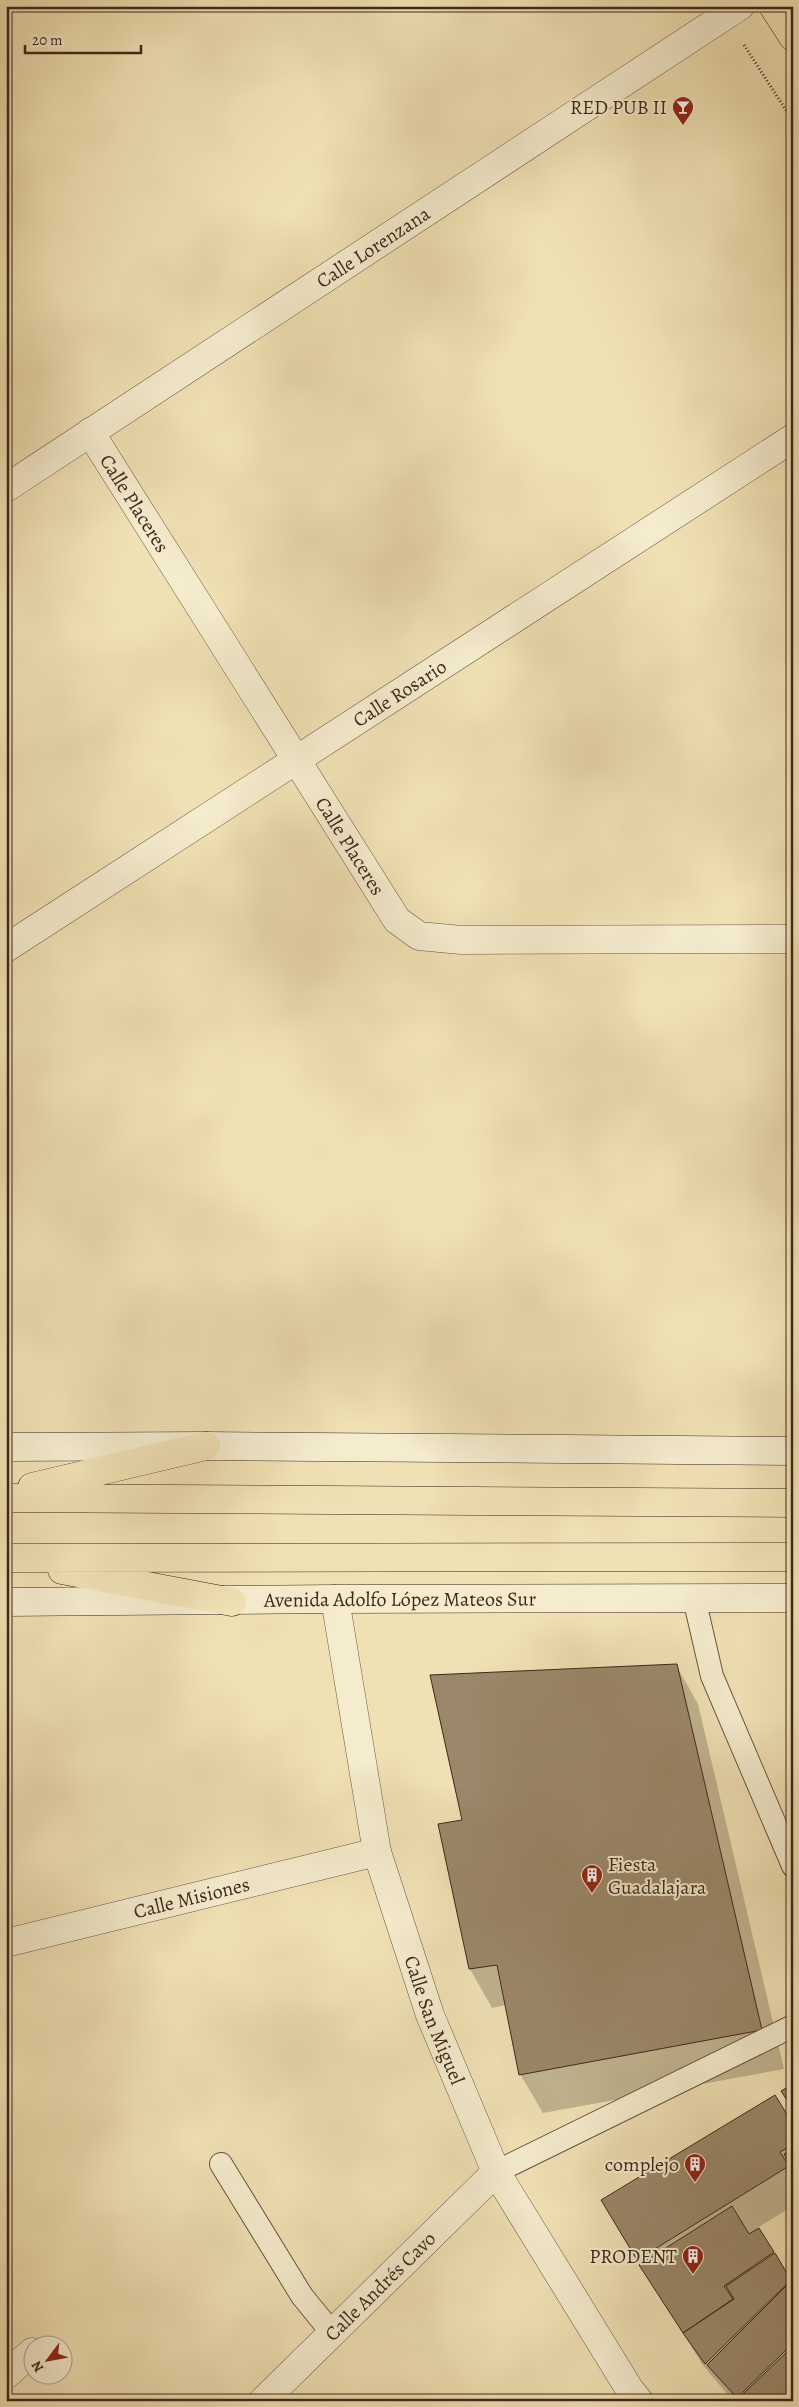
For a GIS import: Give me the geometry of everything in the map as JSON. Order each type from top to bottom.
[{"type":"main road","points":[[773,6],[793,37]]},
{"type":"main road","points":[[6,1493],[206,1446]]},
{"type":"main road","points":[[6,1498],[793,1503]]},
{"type":"main road","name":"Avenida Adolfo López Mateos Sur","points":[[6,1559],[793,1557]]},
{"type":"main road","points":[[6,1559],[232,1602]]},
{"type":"street","name":"Calle Lorenzana","points":[[6,488],[733,11]]},
{"type":"street","name":"Calle Placeres","points":[[90,432],[397,920],[419,936],[461,940],[793,938]]},
{"type":"street","name":"Calle Rosario","points":[[6,948],[793,438]]},
{"type":"street","points":[[6,1447],[206,1446],[793,1451]]},
{"type":"street","name":"Avenida Adolfo López Mateos Sur","points":[[6,1602],[793,1598]]},
{"type":"street","name":"Calle San Miguel","points":[[335,1599],[377,1852],[430,2015],[496,2172],[630,2390],[639,2401]]},
{"type":"street","name":"Calle Misiones","points":[[6,1943],[377,1852]]},
{"type":"street","name":"Calle Andrés Cavo","points":[[263,2401],[496,2172]]},
{"type":"street","points":[[6,2375],[22,2361]]},
{"type":"lane","points":[[694,1598],[712,1676],[793,1866]]},
{"type":"lane","points":[[496,2172],[793,2026]]},
{"type":"lane","points":[[221,2164],[302,2296],[333,2334]]},
{"type":"path","points":[[733,11],[793,121]]},
{"type":"building","name":"Fiesta Guadalajara","points":[[677,1664],[762,2030],[519,2075],[497,1965],[469,1969],[438,1824],[462,1820],[430,1675]]},
{"type":"building","points":[[793,2084],[793,2109],[781,2091]]},
{"type":"building","name":"complejo","points":[[775,2095],[793,2124],[793,2145],[780,2152],[789,2166],[637,2260],[601,2200]]},
{"type":"building","points":[[793,2149],[793,2168],[784,2154]]},
{"type":"building","name":"PRODENT","points":[[732,2206],[749,2234],[759,2228],[774,2252],[724,2286],[733,2299],[683,2333],[639,2265]]},
{"type":"building","points":[[775,2253],[791,2280],[705,2364],[683,2333],[734,2299],[726,2286]]},
{"type":"building","points":[[792,2280],[793,2343],[737,2398],[707,2365]]},
{"type":"building","points":[[793,2346],[793,2401],[739,2401],[738,2399]]},
{"type":"place","name":"RED PUB II","points":[[683,126]]},
{"type":"place","name":"Fiesta Guadalajara","points":[[592,1894]]},
{"type":"place","name":"complejo","points":[[695,2183]]},
{"type":"place","name":"PRODENT","points":[[693,2275]]}]
